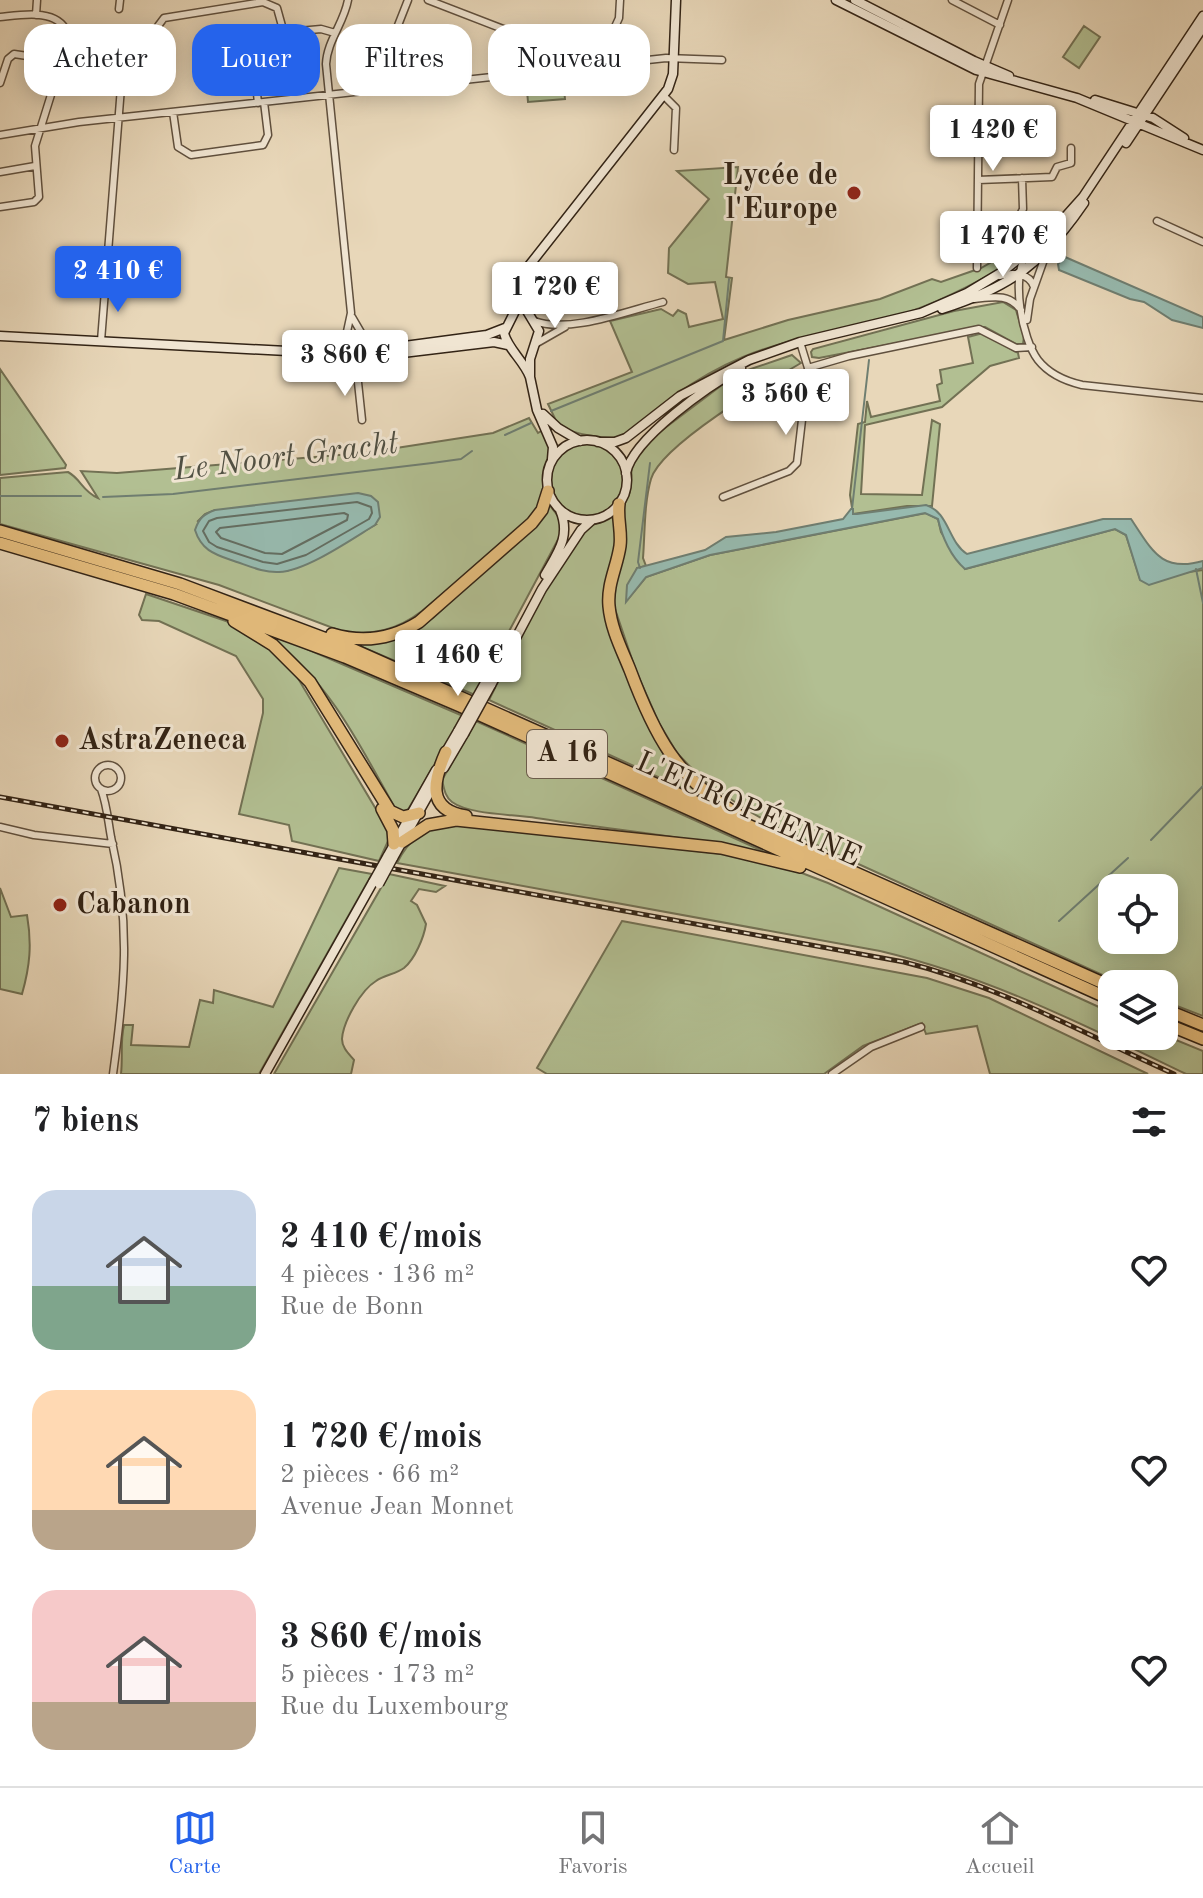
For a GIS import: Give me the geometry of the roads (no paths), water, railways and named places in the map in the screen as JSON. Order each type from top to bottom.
[{"type":"highway","points":[[202,592],[343,637],[364,639],[392,635],[423,619],[532,523],[542,510],[548,491]]},
{"type":"highway","points":[[619,504],[620,544],[609,587],[610,616],[649,719],[672,758],[706,793],[743,817],[928,907]]},
{"type":"highway","name":"L'EUROPÉENNE","points":[[0,531],[113,562],[302,629],[442,688],[1098,981]]},
{"type":"highway","name":"L'EUROPÉENNE","points":[[0,543],[145,584],[267,627],[415,686],[1098,994]]},
{"type":"highway","points":[[145,584],[243,625],[273,645],[320,694],[389,810],[397,816],[414,815]]},
{"type":"highway","points":[[298,668],[388,820],[398,843],[424,826],[448,820],[721,848],[817,872],[982,942]]},
{"type":"highway","points":[[446,752],[435,783],[439,802],[458,815],[603,835]]},
{"type":"highway","points":[[1178,1015],[1203,1025]]},
{"type":"highway","points":[[1178,1029],[1203,1039]]},
{"type":"main road","points":[[530,377],[523,361],[505,337],[507,325],[519,303],[525,273],[534,255],[664,96],[672,81],[676,0]]},
{"type":"main road","points":[[836,0],[985,69],[1166,125],[1202,150]]},
{"type":"main road","points":[[855,0],[985,69]]},
{"type":"main road","points":[[552,461],[563,448],[581,441],[622,440],[676,399],[759,355],[906,320],[973,299],[1018,275],[1047,252],[1065,231],[1203,16]]},
{"type":"main road","points":[[560,509],[576,519],[592,520],[607,515],[619,504],[626,490],[626,473],[633,455],[652,434],[722,380],[752,363],[801,345],[921,313],[991,279],[1028,253],[1083,197],[1203,27]]},
{"type":"main road","points":[[1068,95],[1101,101],[1202,150]]},
{"type":"main road","points":[[414,815],[435,783],[564,538],[566,528],[560,509],[548,491],[547,474],[553,447],[534,398],[530,377],[530,359],[539,332],[525,306],[523,287]]},
{"type":"main road","points":[[0,336],[306,352],[327,351],[357,338],[386,348],[487,335],[520,316],[533,321]]},
{"type":"main road","points":[[341,365],[338,354],[343,342]]},
{"type":"main road","points":[[306,352],[325,356],[348,371],[357,373],[389,355],[491,342],[523,351],[536,344]]},
{"type":"main road","points":[[368,343],[373,353],[372,363]]},
{"type":"main road","points":[[534,398],[551,423],[581,441]]},
{"type":"main road","points":[[598,442],[616,453],[626,473]]},
{"type":"main road","points":[[488,683],[542,589],[583,528],[592,520]]},
{"type":"main road","points":[[266,1074],[390,858],[446,752],[461,733]]},
{"type":"street","points":[[36,15],[37,0]]},
{"type":"street","points":[[119,9],[120,0]]},
{"type":"street","points":[[348,0],[326,57],[351,313],[355,326],[368,343]]},
{"type":"street","points":[[398,24],[408,0]]},
{"type":"street","points":[[428,0],[490,24]]},
{"type":"street","points":[[616,24],[620,0]]},
{"type":"street","points":[[952,0],[1000,25]]},
{"type":"street","points":[[977,268],[979,84],[1008,0]]},
{"type":"street","points":[[101,341],[122,64],[130,57],[148,55],[156,50],[158,26],[164,18],[266,2],[277,8],[282,26],[288,32],[321,29],[335,33]]},
{"type":"street","points":[[0,17],[36,15],[57,20],[60,24]]},
{"type":"street","points":[[0,83],[8,59],[14,54],[24,54]]},
{"type":"street","points":[[650,60],[674,57],[722,60]]},
{"type":"street","points":[[0,135],[117,118],[336,94]]},
{"type":"street","points":[[0,207],[37,201],[34,149],[50,96]]},
{"type":"street","points":[[173,112],[178,147],[191,155],[263,145],[268,135],[260,96]]},
{"type":"street","points":[[664,96],[676,110],[674,150]]},
{"type":"street","points":[[978,180],[1053,176],[1057,167],[1071,163],[1071,148]]},
{"type":"street","points":[[0,172],[35,166]]},
{"type":"street","points":[[978,220],[1019,217],[1023,209],[1022,178]]},
{"type":"street","points":[[1157,221],[1203,242]]},
{"type":"street","points":[[1028,335],[1028,311],[1047,252]]},
{"type":"street","points":[[1028,253],[1018,275],[1023,314],[1032,347],[1045,366],[1072,383],[1203,398]]},
{"type":"street","points":[[991,279],[1005,274],[1018,275],[1031,279],[1034,287]]},
{"type":"street","points":[[973,299],[1005,298],[1016,304],[1023,314]]},
{"type":"street","points":[[533,321],[548,326],[570,325],[663,302]]},
{"type":"street","points":[[343,342],[351,313]]},
{"type":"street","points":[[536,344],[570,325]]},
{"type":"street","points":[[808,368],[853,355],[979,329],[1016,348],[1032,347]]},
{"type":"street","points":[[723,497],[786,473],[796,466],[808,368],[801,345]]},
{"type":"street","points":[[357,373],[362,420]]},
{"type":"street","points":[[107,809],[121,781],[121,774],[115,766],[107,765],[99,768],[95,782],[101,789],[107,809],[124,909],[126,958],[113,1074]]},
{"type":"street","points":[[101,789],[110,791],[116,788]]},
{"type":"street","points":[[0,827],[34,835],[113,844]]},
{"type":"street","points":[[832,1074],[871,1047],[921,1027]]},
{"type":"water","points":[[1065,257],[1203,317],[1203,328],[1172,320],[1144,302],[1059,270],[1058,264]]},
{"type":"water","points":[[358,493],[371,496],[378,502],[380,517],[375,525],[328,553],[290,570],[267,571],[219,555],[204,546],[195,530],[202,517],[215,510]]},
{"type":"water","points":[[926,505],[939,514],[967,554],[1103,519],[1131,519],[1159,556],[1177,564],[1203,561],[1203,568],[1149,585],[1140,580],[1126,535],[1115,529],[965,569],[955,559],[938,519],[925,513],[710,555],[646,577],[626,602],[627,585],[637,568],[705,550],[726,537],[776,532],[843,519],[851,509],[853,514],[857,514]]},
{"type":"waterway","name":"Le Noort Gracht","points":[[551,411],[723,341],[729,279]]},
{"type":"waterway","points":[[852,509],[869,360]]},
{"type":"waterway","name":"Le Noort Gracht","points":[[505,435],[531,423]]},
{"type":"waterway","name":"Le Noort Gracht","points":[[103,497],[173,494],[432,463],[461,459],[472,451]]},
{"type":"waterway","points":[[640,568],[638,562],[650,463]]},
{"type":"waterway","name":"Le Noort Gracht","points":[[0,496],[81,496]]},
{"type":"waterway","points":[[1196,569],[1203,603]]},
{"type":"waterway","points":[[1151,840],[1203,786]]},
{"type":"waterway","points":[[1059,921],[1128,858]]},
{"type":"railway","points":[[0,797],[904,962],[1008,997],[1174,1074]]},
{"type":"place","name":"Lycée de l'Europe","points":[[854,193]]},
{"type":"place","name":"AstraZeneca","points":[[62,741]]},
{"type":"place","name":"Cabanon","points":[[60,905]]}]
